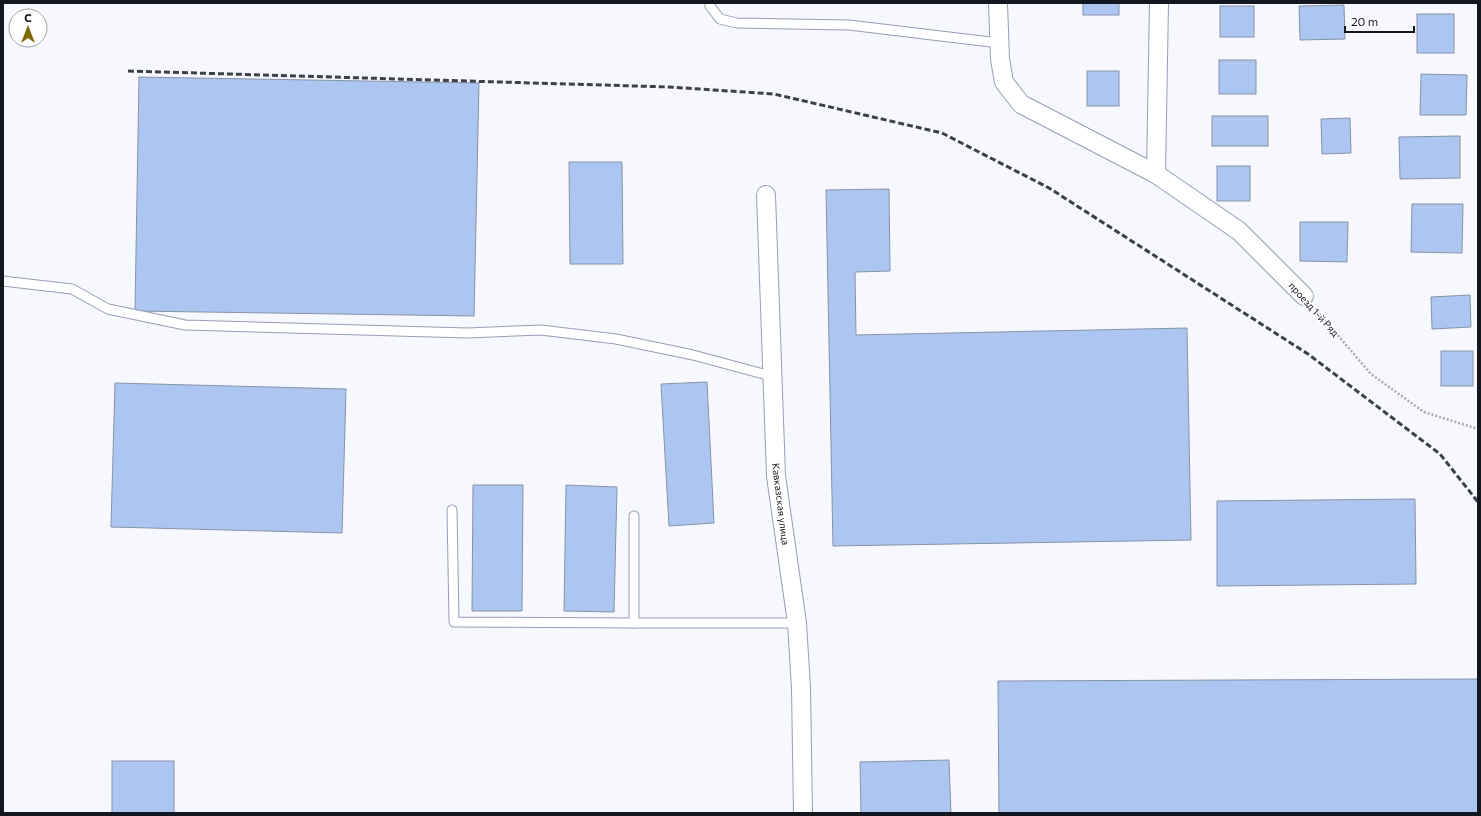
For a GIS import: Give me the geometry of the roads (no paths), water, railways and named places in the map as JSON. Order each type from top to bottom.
[{"type":"street","name":"проезд 1-й Ряд","points":[[998,3],[1000,51],[1004,82],[1021,104],[1156,174],[1239,231],[1304,296]]},
{"type":"street","points":[[1156,174],[1158,3]]},
{"type":"street","name":"Кавказская улица","points":[[766,195],[771,376],[776,476],[797,623],[801,688],[803,813]]},
{"type":"lane","points":[[710,3],[710,6],[720,19],[737,23],[848,25],[1000,51]]},
{"type":"lane","points":[[3,281],[72,289],[108,309],[185,325],[467,333],[541,330],[624,341],[693,355],[771,376]]},
{"type":"lane","points":[[452,510],[454,622],[797,623]]},
{"type":"lane","points":[[634,516],[634,623]]},
{"type":"railway","points":[[128,71],[669,87],[774,94],[942,133],[1049,188],[1308,354],[1440,454],[1478,502]]}]
